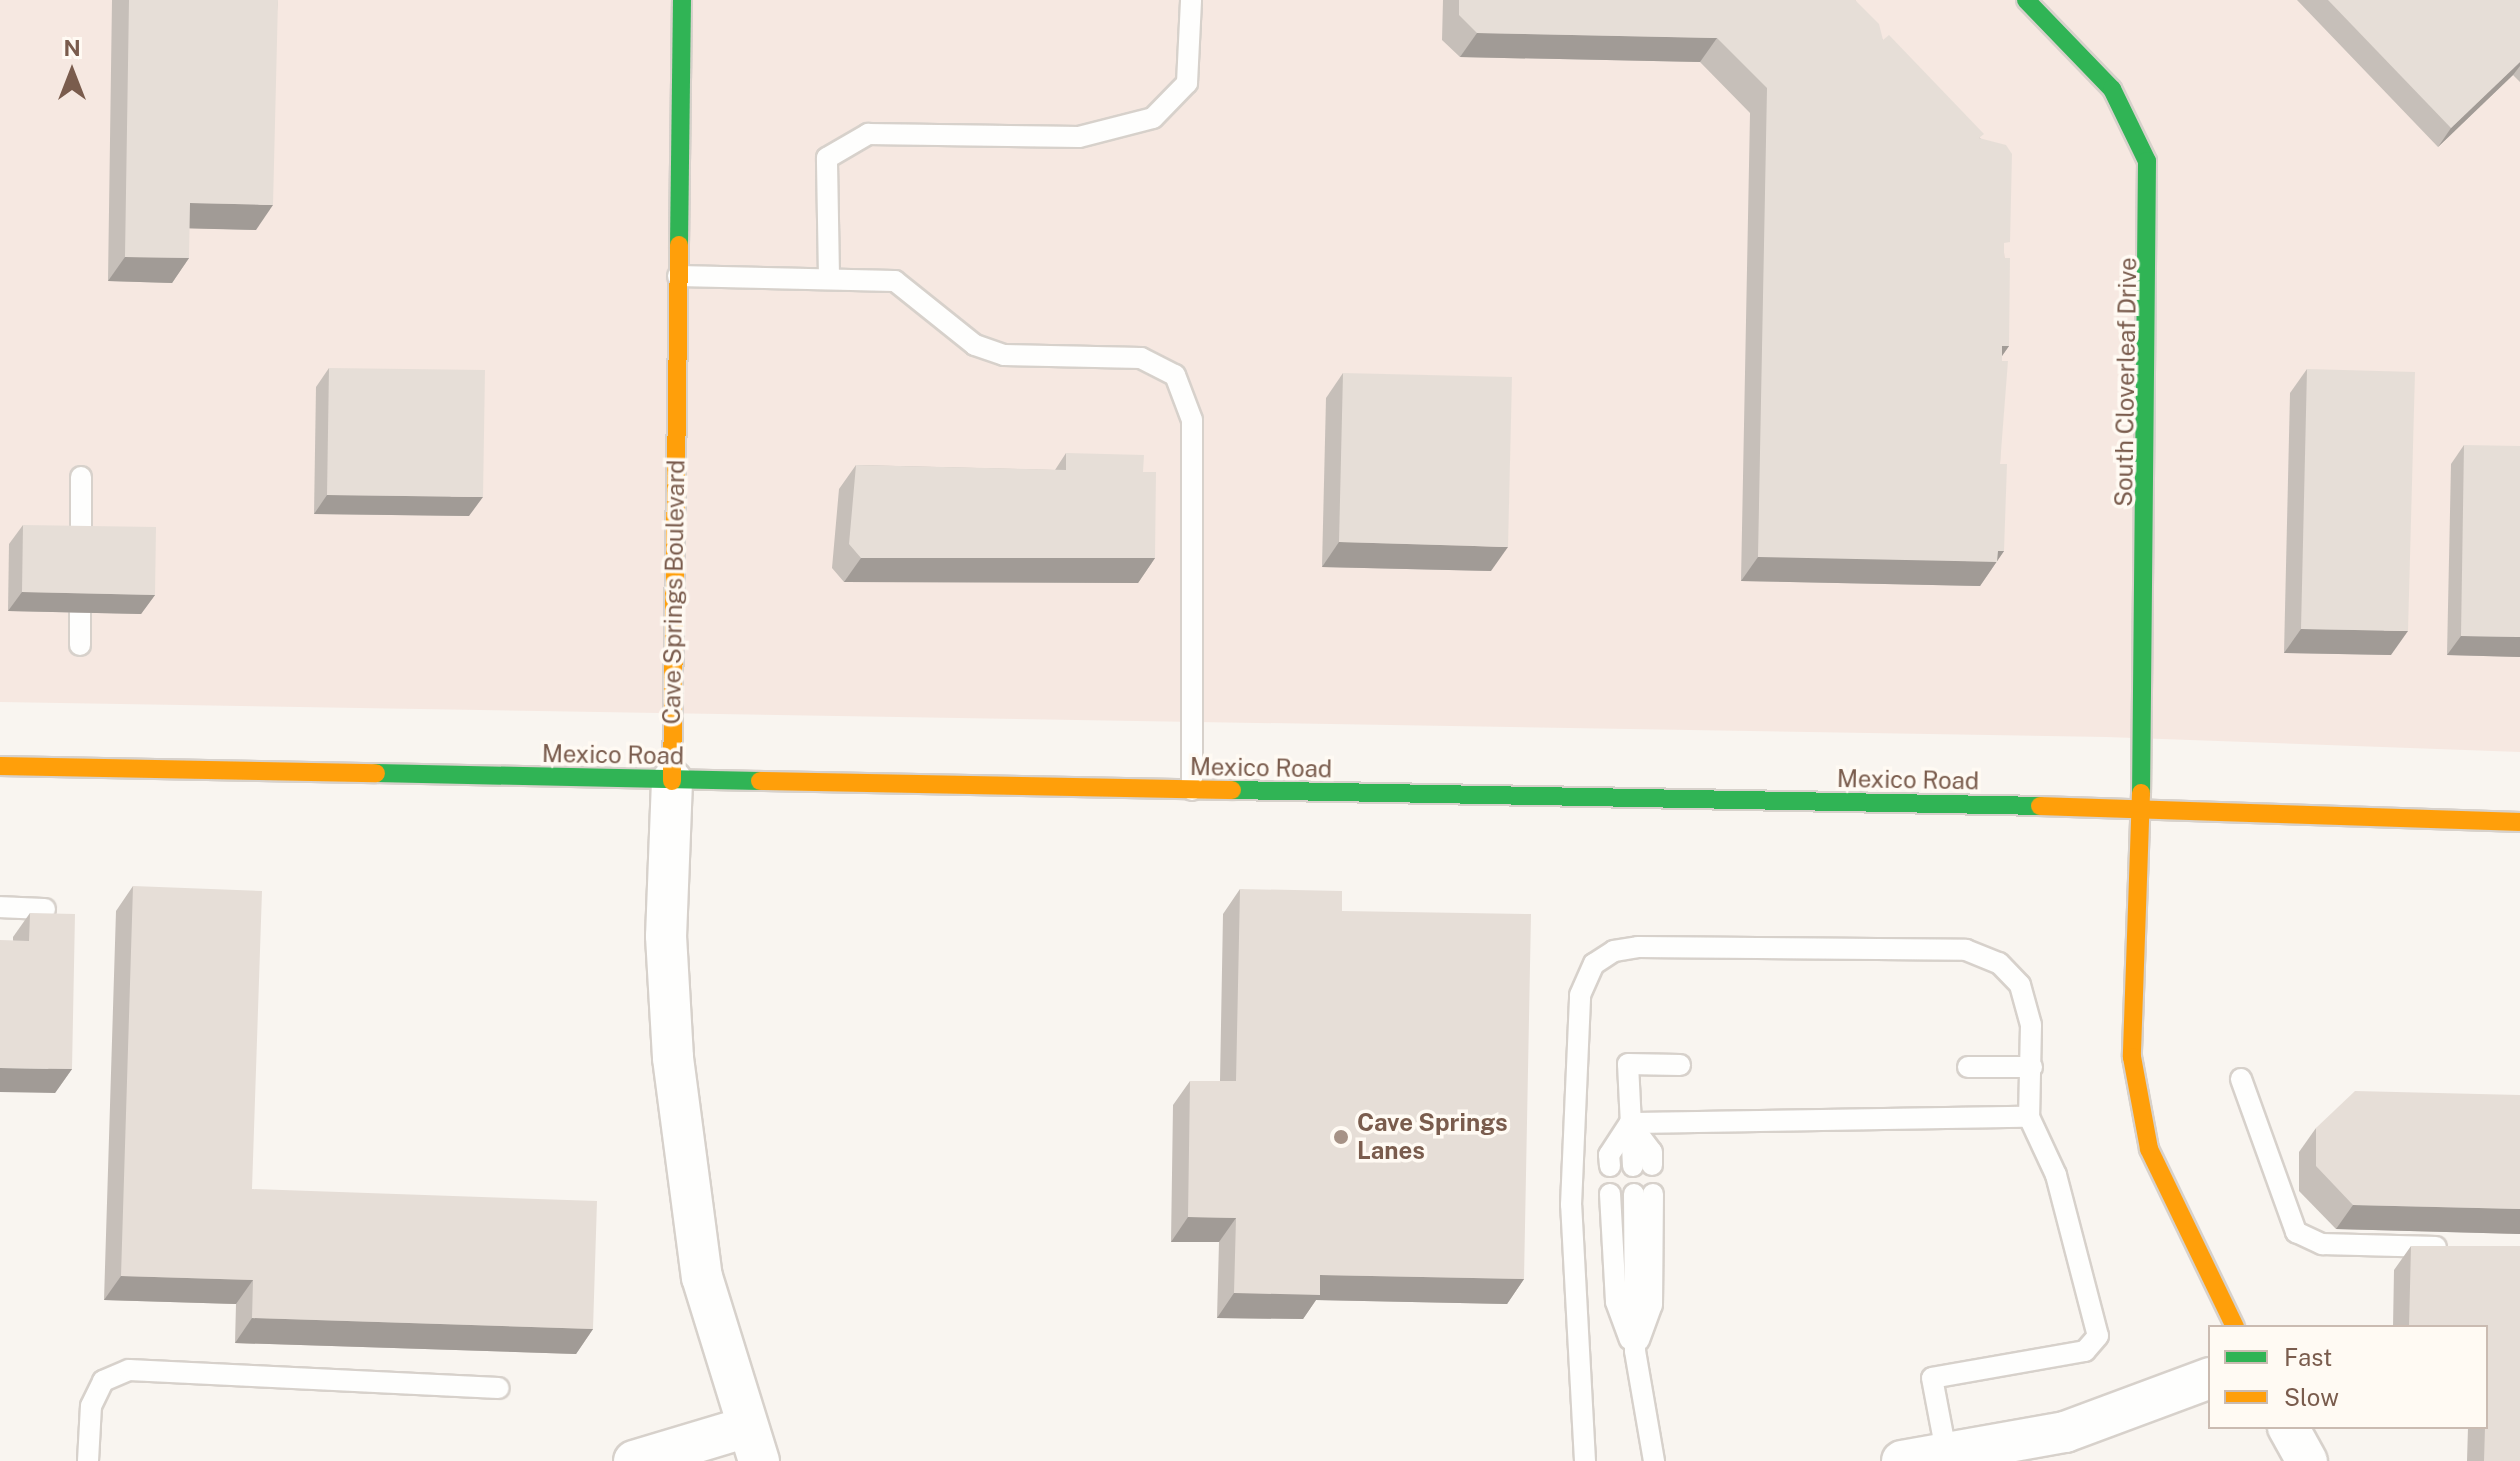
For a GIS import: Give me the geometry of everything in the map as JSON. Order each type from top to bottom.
[{"type":"main road","name":"Cave Springs Boulevard","points":[[672,781],[682,0]]},
{"type":"main road","name":"South Cloverleaf Drive","points":[[2026,0],[2112,89],[2147,161],[2151,359],[2130,986],[2132,1057],[2149,1149],[2234,1325]]},
{"type":"main road","name":"Mexico Road","points":[[0,766],[2138,808],[2520,822]]},
{"type":"street","name":"Cave Springs Boulevard","points":[[672,781],[666,936],[673,1058],[702,1277],[752,1445]]},
{"type":"street","points":[[1902,1461],[1948,1458],[2065,1432],[2208,1379]]},
{"type":"street","points":[[2289,1429],[2307,1461]]},
{"type":"street","points":[[634,1461],[752,1445]]},
{"type":"lane","points":[[829,277],[827,158],[868,134],[1079,137],[1153,118],[1187,83],[1191,0]]},
{"type":"lane","points":[[678,276],[829,277],[895,281],[975,345],[1004,355],[1141,358],[1175,375],[1192,420],[1192,790]]},
{"type":"lane","points":[[81,477],[81,545]]},
{"type":"lane","points":[[80,613],[80,645]]},
{"type":"lane","points":[[0,907],[45,909]]},
{"type":"lane","points":[[1585,1461],[1571,1205],[1580,995],[1594,964],[1638,947],[1966,950],[1999,963],[2020,985],[2032,1067],[2029,1117],[2056,1175],[2097,1315],[2098,1336],[2085,1351],[1932,1378],[1948,1458]]},
{"type":"lane","points":[[1643,1165],[1630,1123],[1628,1064],[1680,1065]]},
{"type":"lane","points":[[1968,1067],[2032,1067]]},
{"type":"lane","points":[[2241,1079],[2296,1232],[2322,1244],[2459,1247]]},
{"type":"lane","points":[[1630,1123],[2029,1117]]},
{"type":"lane","points":[[1610,1166],[1630,1123]]},
{"type":"lane","points":[[1610,1194],[1616,1302],[1635,1351],[1654,1461]]},
{"type":"lane","points":[[1635,1351],[1643,1194]]},
{"type":"lane","points":[[88,1461],[97,1393],[103,1381],[129,1370],[499,1388]]},
{"type":"shaded area","points":[[0,0],[2520,0],[2520,752],[2106,737],[0,702]]},
{"type":"building","points":[[129,0],[278,0],[273,205],[190,203],[189,258],[125,257]]},
{"type":"building","points":[[1459,0],[1855,0],[1879,24],[1883,40],[1889,35],[1984,134],[1979,138],[2006,145],[2012,154],[2010,242],[2004,243],[2004,258],[2010,258],[2009,346],[2002,346],[2002,361],[2008,361],[2000,464],[2007,464],[2004,551],[1998,551],[1997,562],[1758,557],[1767,88],[1717,38],[1477,33],[1459,15]]},
{"type":"building","points":[[2328,0],[2520,0],[2520,62],[2451,128]]},
{"type":"building","points":[[329,368],[485,370],[483,497],[327,495]]},
{"type":"building","points":[[2307,369],[2415,372],[2408,631],[2301,629]]},
{"type":"building","points":[[1343,373],[1512,377],[1508,547],[1339,542]]},
{"type":"building","points":[[2464,445],[2520,446],[2520,637],[2461,636]]},
{"type":"building","points":[[1066,453],[1144,455],[1143,472],[1156,472],[1155,558],[861,558],[849,544],[856,465],[1066,470]]},
{"type":"building","points":[[23,525],[156,527],[155,595],[22,592]]},
{"type":"building","points":[[133,886],[262,891],[252,1189],[597,1201],[593,1329],[252,1318],[253,1280],[121,1276]]},
{"type":"building","name":"Cave Springs Lanes","points":[[1240,889],[1342,891],[1342,911],[1531,914],[1524,1279],[1320,1275],[1320,1295],[1234,1293],[1236,1218],[1188,1217],[1190,1081],[1236,1081]]},
{"type":"building","points":[[30,913],[75,914],[72,1069],[0,1068],[0,940],[29,941]]},
{"type":"building","points":[[2355,1091],[2520,1095],[2520,1209],[2353,1205],[2316,1166],[2316,1128]]},
{"type":"building","points":[[2411,1246],[2520,1246],[2520,1461],[2484,1461],[2485,1429],[2488,1429],[2488,1325],[2409,1325]]},
{"type":"traffic: fast","points":[[679,245],[682,0]]},
{"type":"traffic: fast","points":[[2026,0],[2112,89],[2147,161],[2141,793]]},
{"type":"traffic: fast","points":[[376,773],[760,781]]},
{"type":"traffic: fast","points":[[1232,790],[2040,806]]},
{"type":"traffic: slow","points":[[672,781],[679,245]]},
{"type":"traffic: slow","points":[[0,766],[376,773]]},
{"type":"traffic: slow","points":[[760,781],[1232,790]]},
{"type":"traffic: slow","points":[[2141,793],[2132,1057],[2149,1149],[2234,1325]]},
{"type":"traffic: slow","points":[[2040,806],[2520,822]]},
{"type":"place","name":"Cave Springs Lanes","points":[[1341,1137]]}]
